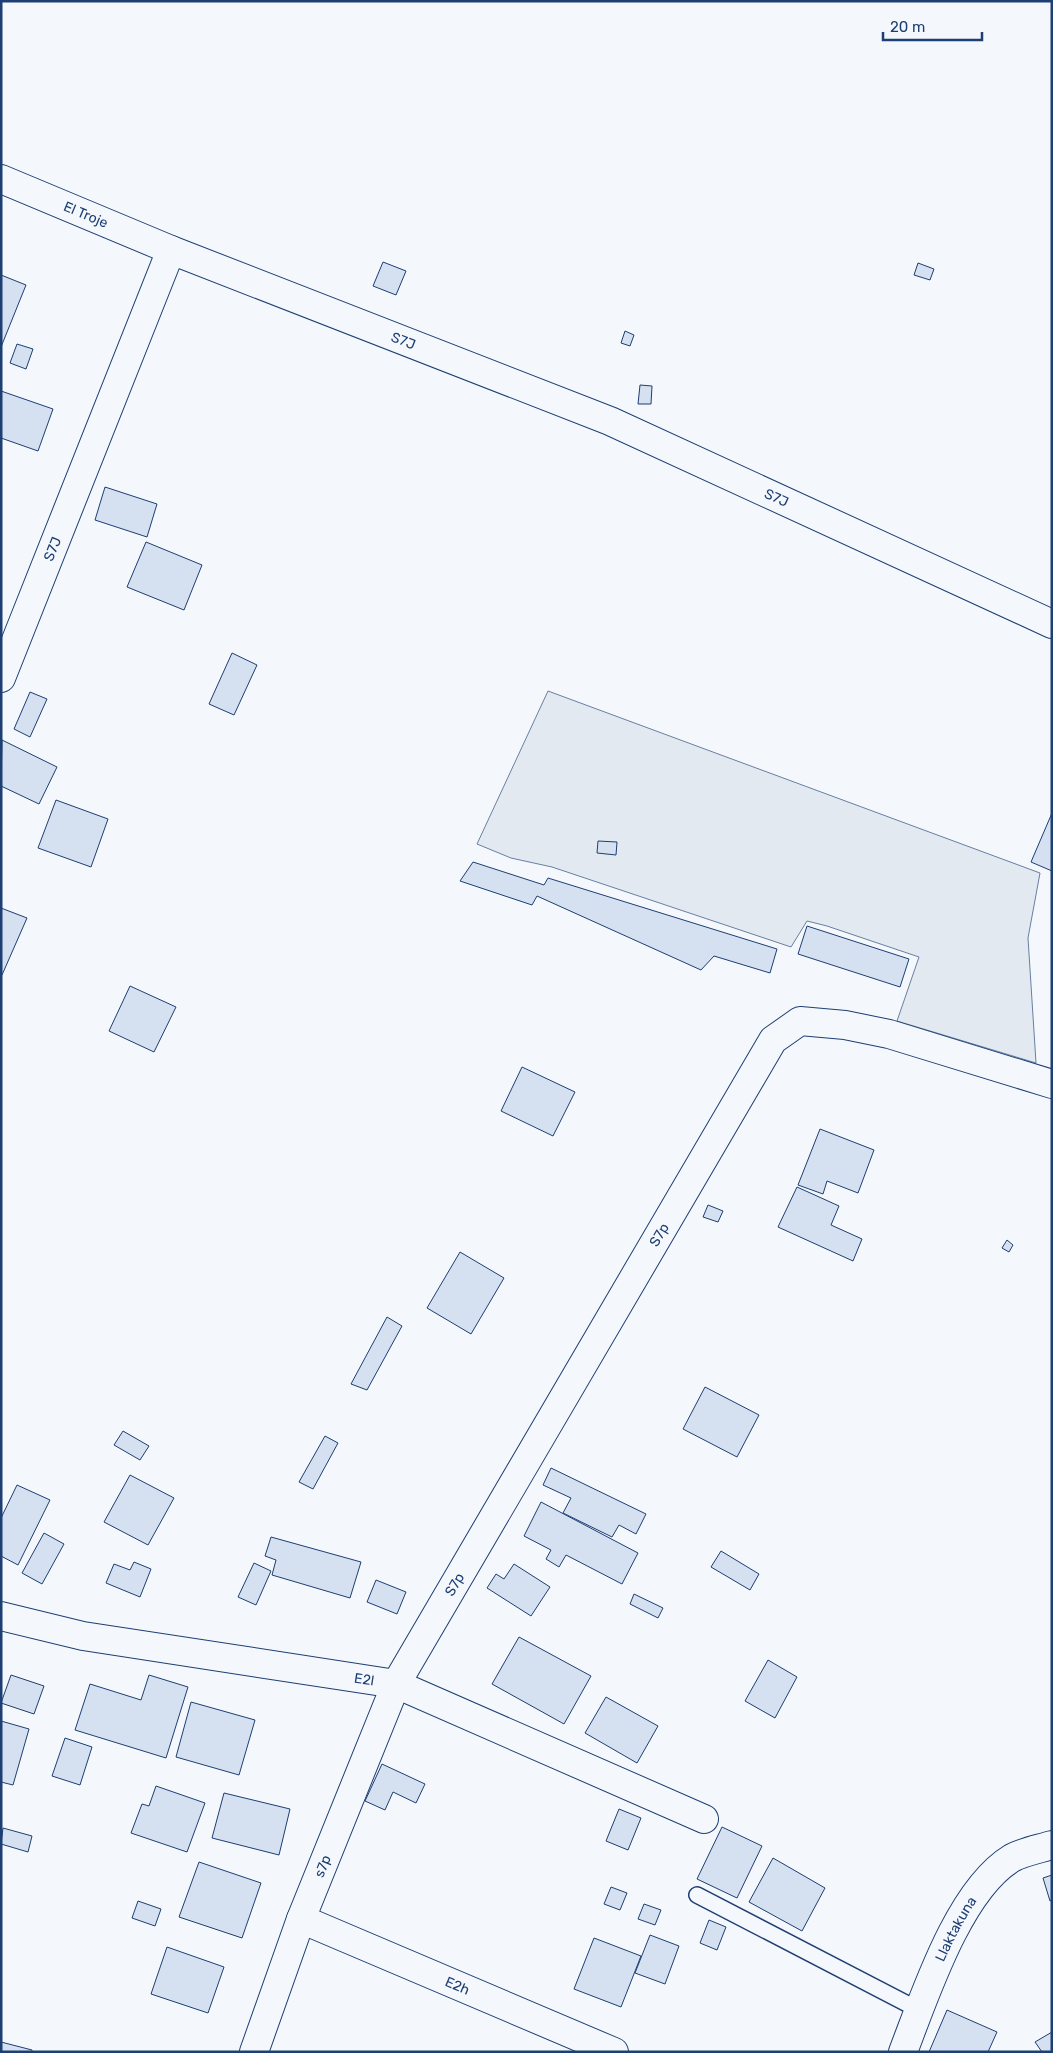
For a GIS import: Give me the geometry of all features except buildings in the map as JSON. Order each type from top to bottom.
[{"type":"street","name":"El Troje","points":[[1,178],[171,250]]},
{"type":"street","name":"S7J","points":[[3,670],[171,250],[610,421],[1052,624]]},
{"type":"street","name":"S7p","points":[[396,1684],[773,1040],[800,1021],[845,1024],[889,1034],[1052,1084]]},
{"type":"street","name":"E2l","points":[[1,1616],[83,1636],[396,1684],[704,1819]]},
{"type":"street","name":"s7p","points":[[254,2052],[300,1920],[396,1684]]},
{"type":"street","name":"Llaktakuna","points":[[903,2052],[956,1925],[981,1885],[1012,1858],[1052,1845]]},
{"type":"street","name":"E2h","points":[[300,1920],[614,2052]]},
{"type":"lane","points":[[697,1895],[919,2010]]},
{"type":"shaded area","points":[[548,691],[1040,873],[1028,938],[1036,1063],[897,1021],[919,957],[807,921],[791,947],[552,867],[511,858],[477,844]]}]
